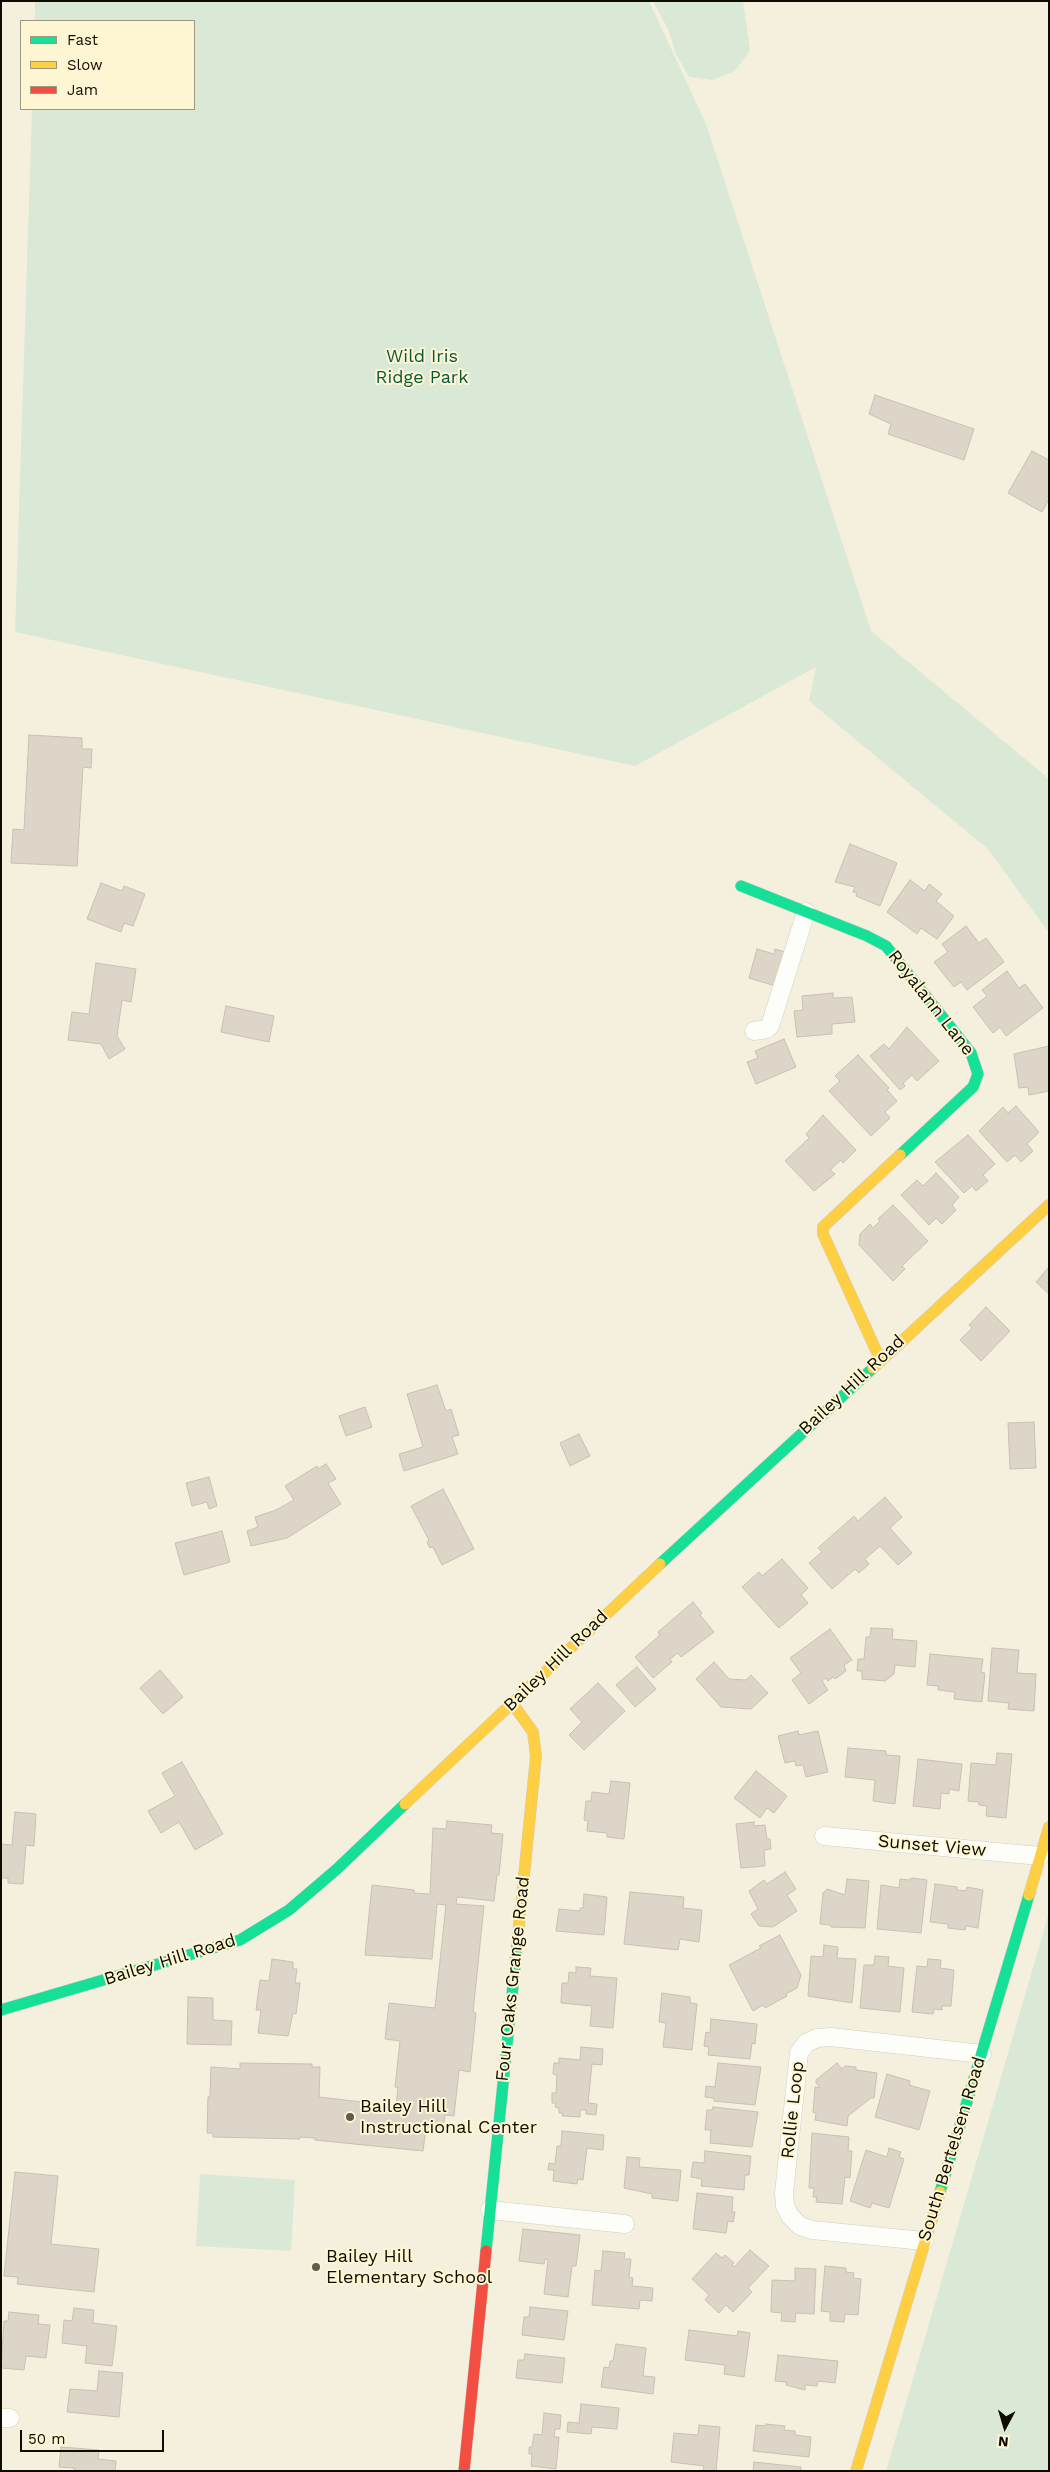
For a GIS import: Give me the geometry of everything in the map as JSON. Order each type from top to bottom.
[{"type":"main road","name":"Royalann Lane","points":[[741,886],[868,936],[886,946],[983,1070],[973,1087],[825,1225],[822,1230],[880,1359]]},
{"type":"main road","name":"Bailey Hill Road","points":[[1,2010],[194,1956],[240,1940],[266,1926],[289,1910],[337,1869],[880,1359],[1049,1206]]},
{"type":"main road","name":"Four Oaks Grange Road","points":[[464,2471],[536,1756],[533,1732],[512,1703]]},
{"type":"main road","name":"South Bertelsen Road","points":[[856,2471],[1049,1827]]},
{"type":"street","points":[[754,1031],[767,1029],[770,1026],[806,912]]},
{"type":"street","name":"Sunset View","points":[[824,1836],[1040,1856]]},
{"type":"street","name":"Rollie Loop","points":[[924,2241],[812,2230],[800,2226],[790,2216],[785,2206],[784,2193],[799,2054],[806,2043],[817,2038],[831,2037],[982,2054]]},
{"type":"street","points":[[490,2210],[625,2224]]},
{"type":"green space","name":"Wild Iris Ridge Park","points":[[35,1],[649,1],[706,124],[871,631],[1049,779],[1049,933],[988,849],[809,701],[816,667],[635,766],[15,632],[32,110],[195,110],[195,20],[35,20]]},
{"type":"green space","points":[[653,1],[743,1],[750,50],[735,71],[713,80],[689,77],[676,54],[669,31]]},
{"type":"green space","points":[[1049,1913],[1049,2471],[886,2471]]},
{"type":"green space","points":[[200,2174],[295,2180],[291,2251],[196,2246]]},
{"type":"building","points":[[875,395],[974,429],[964,460],[888,434],[891,424],[869,414]]},
{"type":"building","points":[[1032,451],[1049,460],[1049,499],[1042,512],[1008,493]]},
{"type":"building","points":[[29,735],[82,738],[82,749],[92,749],[91,768],[83,767],[77,866],[11,863],[13,829],[24,830]]},
{"type":"building","points":[[850,844],[897,863],[880,906],[856,896],[857,893],[853,892],[855,887],[835,882]]},
{"type":"building","points":[[910,880],[925,891],[929,884],[942,894],[936,901],[954,916],[937,939],[921,928],[917,934],[887,912]]},
{"type":"building","points":[[101,883],[122,891],[124,886],[145,894],[133,926],[124,923],[121,932],[87,919]]},
{"type":"building","points":[[966,926],[979,943],[986,938],[1004,962],[967,990],[961,982],[954,987],[934,962],[948,952],[942,944]]},
{"type":"building","points":[[757,949],[774,954],[775,949],[789,953],[779,987],[749,978]]},
{"type":"building","points":[[96,963],[136,969],[131,1002],[122,1000],[117,1036],[125,1049],[109,1059],[101,1044],[68,1040],[72,1012],[89,1014]]},
{"type":"building","points":[[1007,971],[1019,988],[1025,984],[1043,1008],[1006,1036],[1000,1027],[993,1033],[973,1007],[987,996],[982,990]]},
{"type":"building","points":[[833,993],[833,998],[852,997],[855,1022],[832,1024],[832,1034],[797,1037],[794,1011],[803,1010],[802,996]]},
{"type":"building","points":[[226,1006],[274,1016],[269,1042],[221,1032]]},
{"type":"building","points":[[907,1027],[939,1061],[917,1081],[912,1075],[903,1083],[905,1086],[900,1090],[870,1056],[884,1044],[889,1049]]},
{"type":"building","points":[[784,1039],[796,1067],[756,1084],[747,1062],[758,1058],[755,1051]]},
{"type":"building","points":[[1049,1046],[1049,1091],[1029,1095],[1028,1087],[1019,1088],[1014,1054]]},
{"type":"building","points":[[858,1055],[889,1088],[887,1090],[897,1101],[885,1112],[890,1118],[871,1136],[829,1091],[840,1081],[835,1076]]},
{"type":"building","points":[[1016,1106],[1039,1132],[1027,1144],[1033,1151],[1021,1162],[1015,1155],[1007,1162],[979,1131],[1003,1107],[1008,1113]]},
{"type":"building","points":[[823,1115],[856,1150],[843,1163],[841,1160],[830,1170],[835,1174],[814,1191],[785,1161],[809,1138],[806,1134]]},
{"type":"building","points":[[968,1135],[995,1164],[983,1175],[988,1181],[976,1191],[972,1186],[964,1193],[935,1162]]},
{"type":"building","points":[[936,1173],[959,1197],[952,1205],[956,1210],[942,1224],[936,1218],[929,1225],[901,1195],[917,1180],[923,1186]]},
{"type":"building","points":[[893,1205],[928,1241],[902,1266],[905,1269],[893,1281],[859,1245],[860,1234],[870,1224],[873,1228],[880,1221],[878,1219]]},
{"type":"building","points":[[1049,1267],[1049,1294],[1036,1282]]},
{"type":"building","points":[[986,1307],[1010,1331],[981,1361],[960,1340],[972,1328],[969,1325]]},
{"type":"building","points":[[437,1385],[446,1411],[451,1409],[459,1435],[452,1437],[458,1454],[404,1471],[399,1454],[423,1447],[407,1394]]},
{"type":"building","points":[[365,1407],[372,1427],[346,1436],[339,1416]]},
{"type":"building","points":[[1034,1422],[1036,1468],[1010,1469],[1008,1423]]},
{"type":"building","points":[[579,1434],[590,1456],[570,1466],[560,1443]]},
{"type":"building","points":[[326,1464],[336,1479],[328,1483],[341,1504],[287,1538],[251,1546],[247,1531],[258,1527],[255,1517],[276,1510],[294,1500],[285,1486],[317,1466],[318,1469]]},
{"type":"building","points":[[209,1477],[217,1506],[209,1509],[207,1502],[192,1506],[186,1483]]},
{"type":"building","points":[[443,1489],[474,1549],[442,1565],[433,1547],[430,1548],[427,1542],[429,1540],[411,1506]]},
{"type":"building","points":[[885,1497],[902,1517],[890,1528],[912,1553],[898,1565],[880,1546],[865,1559],[869,1564],[859,1573],[855,1569],[832,1589],[809,1563],[822,1552],[818,1548],[854,1516],[858,1521]]},
{"type":"building","points":[[222,1531],[230,1562],[184,1575],[175,1543]]},
{"type":"building","points":[[782,1559],[808,1588],[801,1595],[808,1603],[779,1628],[742,1587],[759,1572],[762,1576]]},
{"type":"building","points":[[693,1602],[702,1613],[700,1615],[714,1632],[681,1657],[678,1653],[670,1659],[672,1662],[653,1678],[635,1657],[660,1635],[658,1632]]},
{"type":"building","points":[[871,1628],[893,1629],[892,1639],[917,1641],[915,1667],[895,1665],[894,1674],[885,1681],[862,1679],[862,1671],[857,1671],[858,1659],[864,1659],[866,1637],[870,1637]]},
{"type":"building","points":[[830,1629],[852,1660],[844,1665],[846,1671],[835,1679],[833,1677],[828,1681],[826,1678],[822,1681],[828,1690],[809,1704],[792,1680],[801,1673],[790,1658]]},
{"type":"building","points":[[992,1648],[1019,1650],[1017,1673],[1036,1674],[1034,1711],[1008,1709],[1009,1703],[988,1701]]},
{"type":"building","points":[[930,1654],[983,1659],[981,1672],[985,1673],[982,1702],[954,1699],[955,1692],[938,1690],[938,1686],[927,1685]]},
{"type":"building","points":[[714,1662],[729,1679],[746,1680],[751,1675],[768,1693],[751,1709],[721,1707],[696,1679]]},
{"type":"building","points":[[637,1667],[656,1689],[635,1707],[616,1685]]},
{"type":"building","points":[[160,1670],[183,1697],[163,1714],[140,1688]]},
{"type":"building","points":[[598,1683],[625,1711],[584,1750],[569,1735],[582,1722],[570,1709]]},
{"type":"building","points":[[798,1731],[799,1735],[818,1731],[828,1772],[806,1777],[803,1765],[796,1766],[795,1761],[785,1763],[778,1736]]},
{"type":"building","points":[[848,1748],[886,1751],[886,1755],[900,1756],[895,1804],[873,1801],[875,1780],[845,1777]]},
{"type":"building","points":[[997,1753],[1012,1754],[1006,1818],[986,1816],[987,1806],[979,1805],[979,1802],[968,1801],[971,1763],[996,1765]]},
{"type":"building","points":[[918,1759],[962,1764],[959,1791],[949,1789],[949,1794],[941,1793],[940,1809],[913,1806]]},
{"type":"building","points":[[182,1762],[223,1834],[195,1850],[179,1822],[161,1833],[148,1811],[175,1796],[162,1773]]},
{"type":"building","points":[[756,1771],[787,1796],[774,1813],[767,1808],[760,1818],[734,1798]]},
{"type":"building","points":[[611,1781],[630,1783],[624,1839],[607,1837],[607,1833],[587,1831],[588,1821],[584,1820],[586,1801],[591,1801],[592,1792],[609,1794]]},
{"type":"building","points":[[15,1812],[36,1814],[34,1846],[26,1845],[23,1884],[8,1883],[8,1878],[1,1878],[1,1844],[12,1845]]},
{"type":"building","points":[[447,1821],[492,1825],[491,1833],[503,1834],[494,1901],[457,1897],[456,1904],[484,1906],[473,2012],[476,2013],[470,2072],[459,2070],[454,2116],[445,2115],[443,2128],[426,2127],[423,2151],[315,2140],[315,2138],[213,2137],[213,2133],[207,2133],[211,2067],[240,2069],[240,2063],[312,2064],[312,2067],[320,2067],[319,2097],[396,2106],[398,2087],[395,2087],[400,2041],[385,2039],[389,2003],[435,2008],[446,1905],[437,1904],[432,1959],[365,1955],[372,1885],[430,1894],[433,1828],[446,1829]]},
{"type":"building","points":[[754,1822],[754,1826],[765,1825],[771,1849],[764,1850],[765,1866],[741,1868],[736,1824]]},
{"type":"building","points":[[785,1872],[796,1889],[787,1895],[797,1911],[773,1927],[759,1926],[751,1914],[758,1909],[749,1891],[764,1880],[767,1884]]},
{"type":"building","points":[[912,1878],[927,1880],[921,1933],[877,1929],[881,1885],[899,1888],[900,1879],[909,1880]]},
{"type":"building","points":[[847,1879],[869,1881],[865,1928],[831,1927],[830,1925],[820,1924],[823,1893],[827,1889],[845,1895]]},
{"type":"building","points":[[935,1884],[957,1887],[957,1890],[966,1891],[967,1887],[983,1890],[978,1928],[966,1926],[965,1930],[948,1928],[948,1924],[930,1922]]},
{"type":"building","points":[[630,1892],[684,1897],[683,1908],[702,1910],[699,1942],[680,1939],[678,1950],[624,1944]]},
{"type":"building","points":[[584,1894],[607,1897],[604,1935],[556,1931],[559,1909],[580,1911],[580,1908],[583,1908]]},
{"type":"building","points":[[780,1935],[801,1975],[797,1988],[765,2008],[763,2005],[753,2011],[729,1965],[761,1948],[759,1946]]},
{"type":"building","points":[[824,1945],[838,1947],[837,1958],[856,1959],[852,2003],[808,1996],[811,1956],[823,1957]]},
{"type":"building","points":[[875,1956],[889,1957],[888,1966],[904,1968],[900,2012],[860,2008],[864,1965],[874,1965]]},
{"type":"building","points":[[272,1959],[293,1962],[293,1969],[297,1969],[295,1983],[300,1983],[296,2014],[293,2013],[288,2036],[258,2033],[261,2010],[256,2010],[260,1980],[269,1981]]},
{"type":"building","points":[[928,1959],[941,1960],[940,1968],[954,1970],[951,2006],[942,2006],[942,2010],[934,2009],[933,2014],[912,2012],[917,1966],[927,1967]]},
{"type":"building","points":[[576,1967],[591,1968],[590,1976],[617,1978],[613,2028],[590,2026],[592,2006],[561,2003],[562,1983],[568,1983],[569,1972],[576,1973]]},
{"type":"building","points":[[662,1993],[690,1997],[690,2003],[697,2004],[692,2050],[663,2047],[666,2023],[659,2022]]},
{"type":"building","points":[[188,1997],[213,1998],[213,2020],[232,2021],[231,2045],[187,2044]]},
{"type":"building","points":[[711,2019],[757,2024],[755,2044],[752,2043],[750,2059],[708,2055],[709,2047],[704,2046],[706,2032],[710,2033]]},
{"type":"building","points":[[581,2047],[603,2049],[602,2065],[592,2064],[588,2103],[597,2104],[596,2115],[586,2114],[586,2110],[580,2110],[580,2117],[562,2116],[563,2113],[559,2113],[559,2108],[555,2107],[556,2103],[552,2103],[552,2093],[556,2093],[557,2075],[553,2074],[554,2063],[559,2063],[559,2058],[580,2060]]},
{"type":"building","points":[[718,2063],[761,2067],[755,2105],[714,2101],[714,2098],[705,2097],[706,2086],[715,2087]]},
{"type":"building","points":[[837,2063],[842,2069],[845,2066],[856,2067],[856,2070],[877,2073],[874,2098],[871,2098],[848,2116],[847,2126],[815,2120],[816,2113],[813,2112],[815,2087],[820,2088],[816,2080]]},
{"type":"building","points":[[887,2074],[910,2081],[909,2085],[930,2091],[919,2130],[875,2117]]},
{"type":"building","points":[[713,2107],[758,2112],[752,2147],[710,2143],[711,2130],[705,2130],[707,2110],[712,2110]]},
{"type":"building","points":[[562,2131],[604,2135],[603,2150],[587,2148],[583,2180],[578,2179],[577,2184],[553,2181],[554,2170],[548,2170],[549,2163],[555,2164],[557,2146],[561,2146]]},
{"type":"building","points":[[812,2133],[849,2137],[848,2151],[852,2151],[850,2178],[845,2177],[842,2204],[816,2202],[817,2197],[813,2197],[814,2188],[809,2188]]},
{"type":"building","points":[[889,2148],[901,2152],[899,2157],[904,2159],[889,2208],[872,2203],[870,2208],[850,2201],[866,2150],[887,2157]]},
{"type":"building","points":[[705,2151],[751,2156],[749,2175],[745,2175],[744,2190],[701,2186],[702,2179],[691,2177],[693,2162],[704,2163]]},
{"type":"building","points":[[627,2157],[640,2158],[639,2167],[681,2170],[678,2201],[652,2198],[652,2194],[624,2188]]},
{"type":"building","points":[[15,2172],[58,2176],[51,2244],[99,2249],[94,2292],[17,2284],[18,2277],[4,2276]]},
{"type":"building","points":[[697,2193],[733,2197],[732,2212],[735,2212],[733,2222],[728,2221],[726,2233],[693,2229]]},
{"type":"building","points":[[523,2229],[580,2235],[576,2266],[572,2266],[568,2297],[544,2294],[548,2260],[545,2259],[544,2264],[519,2261]]},
{"type":"building","points":[[750,2250],[769,2266],[748,2288],[752,2292],[733,2312],[726,2305],[719,2313],[705,2300],[709,2295],[692,2279],[716,2253],[722,2258],[725,2255],[734,2263],[732,2265],[734,2267]]},
{"type":"building","points":[[603,2251],[625,2253],[624,2259],[631,2259],[629,2277],[633,2278],[632,2286],[653,2288],[652,2301],[640,2300],[639,2309],[592,2305],[595,2270],[601,2271]]},
{"type":"building","points":[[825,2266],[846,2268],[846,2272],[854,2273],[853,2278],[861,2279],[858,2315],[845,2314],[844,2322],[830,2321],[830,2312],[821,2311]]},
{"type":"building","points":[[795,2268],[816,2269],[814,2314],[796,2313],[795,2322],[781,2321],[782,2313],[771,2312],[772,2280],[795,2281]]},
{"type":"building","points":[[530,2307],[568,2311],[564,2340],[522,2335],[524,2317],[529,2317]]},
{"type":"building","points":[[74,2308],[94,2310],[93,2323],[117,2326],[112,2366],[85,2363],[87,2346],[62,2343],[64,2320],[72,2321]]},
{"type":"building","points":[[9,2312],[39,2315],[38,2324],[50,2325],[46,2358],[26,2356],[24,2370],[1,2368],[4,2321],[8,2321]]},
{"type":"building","points":[[689,2330],[737,2336],[738,2331],[750,2333],[744,2377],[724,2374],[725,2365],[685,2360]]},
{"type":"building","points":[[616,2344],[646,2348],[643,2376],[655,2377],[653,2394],[601,2387],[604,2367],[609,2368],[610,2361],[613,2361]]},
{"type":"building","points":[[525,2354],[565,2358],[562,2383],[516,2378],[518,2360],[524,2360]]},
{"type":"building","points":[[778,2355],[838,2361],[835,2383],[818,2381],[817,2386],[805,2385],[805,2390],[786,2385],[786,2382],[775,2381]]},
{"type":"building","points":[[99,2371],[123,2373],[119,2417],[67,2412],[70,2389],[97,2391]]},
{"type":"building","points":[[581,2404],[619,2408],[617,2429],[592,2427],[591,2434],[567,2432],[568,2422],[579,2423]]},
{"type":"building","points":[[544,2413],[561,2415],[560,2429],[555,2429],[554,2437],[559,2437],[556,2469],[531,2466],[532,2454],[529,2454],[529,2447],[532,2447],[534,2434],[542,2435]]},
{"type":"building","points":[[766,2424],[785,2426],[784,2430],[795,2431],[795,2435],[811,2437],[809,2457],[753,2451],[756,2425],[766,2426]]},
{"type":"building","points":[[699,2425],[720,2427],[716,2471],[703,2471],[704,2466],[671,2462],[674,2433],[698,2435]]},
{"type":"building","points":[[61,2447],[99,2450],[98,2459],[116,2461],[115,2471],[74,2471],[74,2468],[59,2467]]},
{"type":"building","points":[[754,2462],[801,2467],[801,2471],[753,2471]]},
{"type":"traffic: fast","points":[[741,886],[867,936],[886,946],[971,1053],[978,1074],[973,1087],[900,1155]]},
{"type":"traffic: fast","points":[[660,1564],[873,1368]]},
{"type":"traffic: fast","points":[[1,2010],[240,1940],[289,1910],[337,1869],[405,1804]]},
{"type":"traffic: fast","points":[[940,2192],[1029,1895]]},
{"type":"traffic: fast","points":[[486,2251],[518,1936]]},
{"type":"traffic: slow","points":[[880,1359],[823,1234],[823,1227],[900,1155]]},
{"type":"traffic: slow","points":[[873,1368],[1049,1205]]},
{"type":"traffic: slow","points":[[405,1804],[660,1564]]},
{"type":"traffic: slow","points":[[512,1703],[533,1732],[536,1756],[518,1936]]},
{"type":"traffic: slow","points":[[1029,1895],[1049,1827]]},
{"type":"traffic: slow","points":[[856,2471],[940,2192]]},
{"type":"traffic: jam","points":[[464,2471],[486,2251]]},
{"type":"place","name":"Bailey Hill Instructional Center","points":[[350,2117]]},
{"type":"place","name":"Bailey Hill Elementary School","points":[[316,2267]]}]
